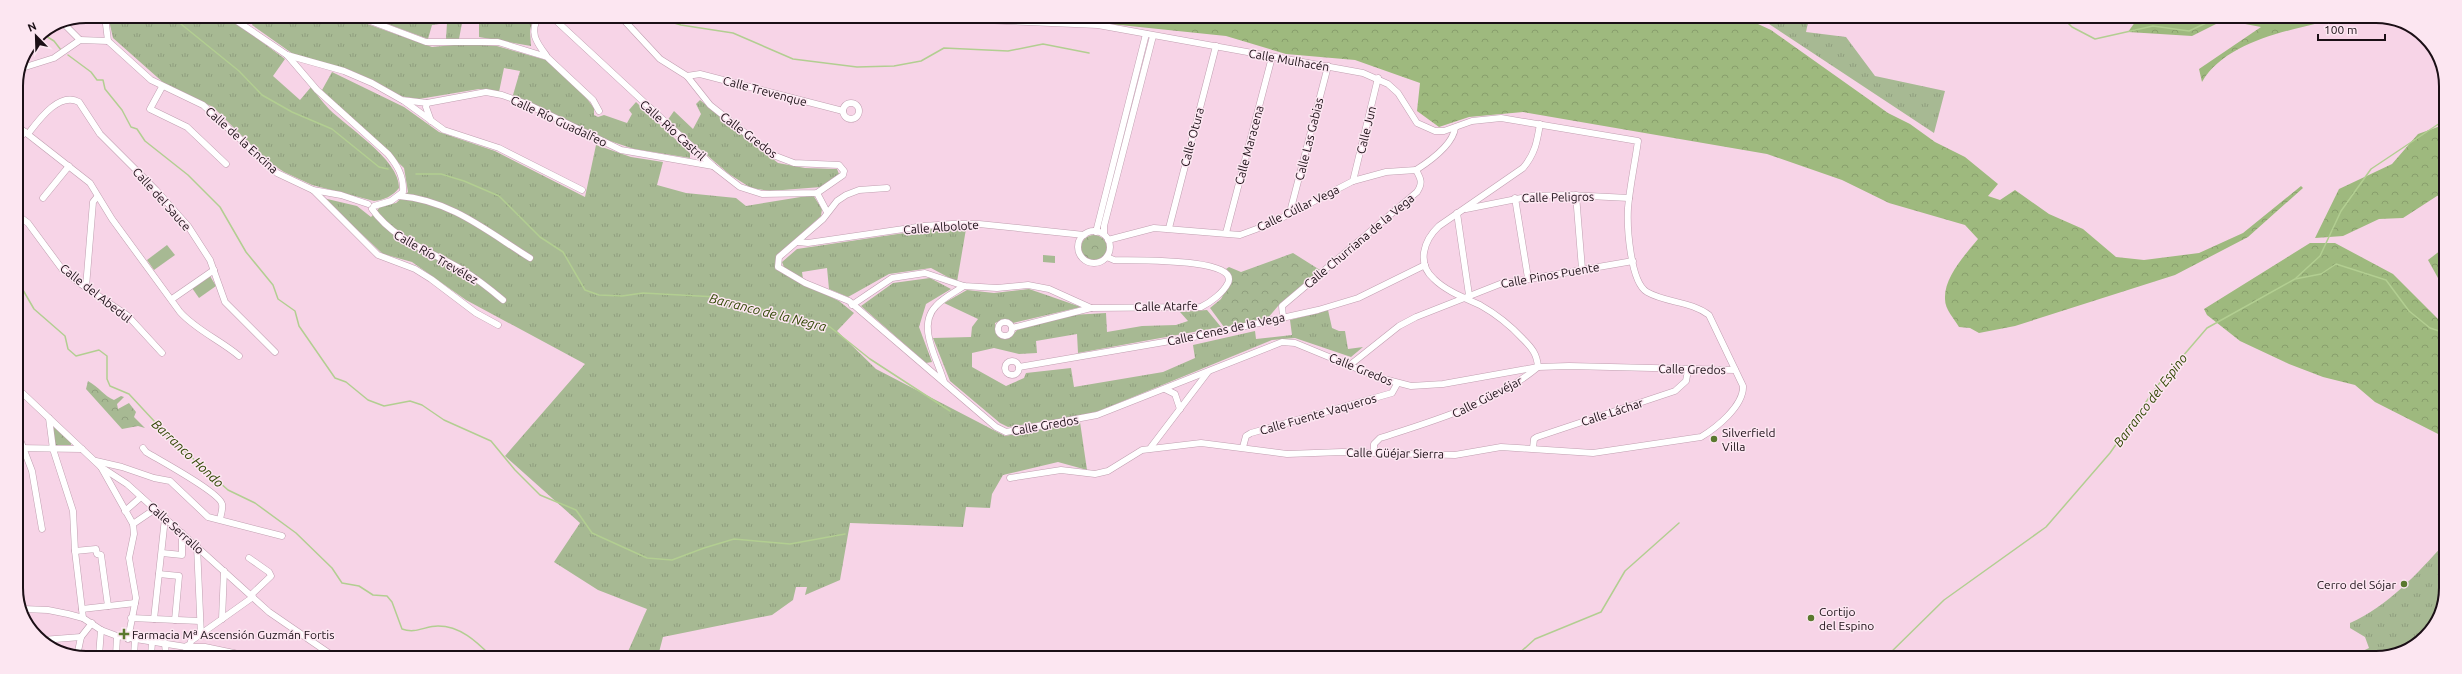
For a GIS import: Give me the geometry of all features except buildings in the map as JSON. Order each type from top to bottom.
[{"type":"street","points":[[26,68],[54,58],[80,40],[108,41],[106,23]]},
{"type":"street","points":[[240,23],[288,55],[333,105],[388,154],[397,165],[403,178],[401,194]]},
{"type":"street","points":[[376,23],[426,42],[498,42],[529,50],[547,57]]},
{"type":"street","points":[[536,23],[533,32],[536,43],[547,57],[593,100],[599,112]]},
{"type":"street","name":"Calle Río Castril","points":[[559,23],[728,179],[751,192],[774,194],[817,193]]},
{"type":"street","name":"Calle Gredos","points":[[627,23],[660,59],[687,76],[710,105],[773,155],[794,163],[839,165],[843,168],[843,175],[817,193]]},
{"type":"street","name":"Calle Mulhacén","points":[[1058,23],[1091,25],[1216,46],[1328,66],[1378,78],[1398,93],[1417,123],[1427,129],[1444,132],[1472,121],[1501,118],[1638,141],[1630,198]]},
{"type":"street","points":[[66,26],[80,40]]},
{"type":"street","points":[[1096,232],[1125,132],[1136,88],[1146,34]]},
{"type":"street","points":[[1136,88],[1153,36]]},
{"type":"street","name":"Calle de la Encina","points":[[108,41],[150,80],[203,106],[273,170],[313,190],[341,195],[372,207]]},
{"type":"street","points":[[529,50],[535,47],[536,43]]},
{"type":"street","name":"Calle Otura","points":[[1169,228],[1216,46]]},
{"type":"street","name":"Calle Río Guadalfeo","points":[[288,55],[344,71],[372,83],[402,100],[428,103],[486,92],[502,95],[526,104],[621,150],[713,166]]},
{"type":"street","name":"Calle Maracena","points":[[1226,233],[1272,57]]},
{"type":"street","points":[[307,76],[306,71],[313,63]]},
{"type":"street","name":"Calle Las Gabias","points":[[1290,212],[1328,66]]},
{"type":"street","name":"Calle Trevenque","points":[[687,76],[700,74],[842,111]]},
{"type":"street","name":"Calle Jun","points":[[1353,181],[1378,78]]},
{"type":"street","points":[[162,87],[150,109],[187,127],[226,164]]},
{"type":"street","name":"Calle del Sauce","points":[[23,136],[47,109],[70,100],[78,102],[100,134],[146,180],[188,226],[202,246],[214,270],[225,302],[275,352]]},
{"type":"street","points":[[402,100],[431,121],[453,133],[498,148],[582,190]]},
{"type":"street","points":[[428,103],[426,107],[431,121]]},
{"type":"street","name":"Calle Peligros","points":[[1425,265],[1425,244],[1431,234],[1526,164],[1537,144],[1540,124]]},
{"type":"street","points":[[1416,170],[1428,162],[1454,136],[1455,128]]},
{"type":"street","points":[[23,131],[85,178],[188,321],[226,345],[239,356]]},
{"type":"street","points":[[695,164],[700,157],[700,154]]},
{"type":"street","points":[[43,198],[69,166]]},
{"type":"street","name":"Calle Cúllar Vega","points":[[1106,237],[1141,229],[1169,228],[1240,235],[1270,224],[1290,212],[1353,181],[1386,172],[1416,170]]},
{"type":"street","name":"Calle Churriana de la Vega","points":[[1283,317],[1282,306],[1417,192],[1421,179],[1416,170]]},
{"type":"street","points":[[1106,237],[1096,232],[1084,235],[1079,250],[1083,259],[1093,263],[1098,263],[1107,257],[1110,249],[1104,226],[1114,173]]},
{"type":"street","name":"Calle Gredos","points":[[887,188],[851,192],[837,201],[823,219],[779,257],[778,267],[783,272],[852,305],[928,370],[996,426],[1006,432],[1097,416],[1282,342],[1295,343],[1397,384],[1437,385],[1538,368],[1568,366],[1735,370]]},
{"type":"street","points":[[313,190],[378,255],[420,272],[476,313],[498,325]]},
{"type":"street","points":[[817,193],[827,212]]},
{"type":"street","points":[[372,207],[401,194],[430,201],[466,216],[530,258]]},
{"type":"street","points":[[1576,195],[1582,269]]},
{"type":"street","name":"Calle Peligros","points":[[1464,209],[1515,198],[1532,196],[1576,195],[1630,198]]},
{"type":"street","points":[[86,287],[93,202],[97,196]]},
{"type":"street","points":[[1515,198],[1528,278]]},
{"type":"street","points":[[1630,198],[1628,216],[1633,261]]},
{"type":"street","name":"Calle Río Trevélez","points":[[372,207],[387,227],[400,237],[462,270],[503,300]]},
{"type":"street","points":[[1457,214],[1466,296]]},
{"type":"street","name":"Calle del Abedul","points":[[23,220],[28,224],[62,269],[128,316],[162,353]]},
{"type":"street","name":"Calle Albolote","points":[[798,242],[808,243],[924,226],[952,224],[979,224],[1084,235]]},
{"type":"street","name":"Calle Atarfe","points":[[1012,328],[1091,308],[1201,307],[1215,298],[1225,288],[1229,280],[1228,274],[1224,270],[1205,264],[1114,260],[1107,257]]},
{"type":"street","name":"Calle Pinos Puente","points":[[1350,365],[1399,326],[1416,317],[1466,296],[1500,284],[1528,278],[1633,261]]},
{"type":"street","name":"Calle Güéjar Sierra","points":[[1010,478],[1061,470],[1095,474],[1108,471],[1142,450],[1151,447],[1201,443],[1243,447],[1287,454],[1374,452],[1455,455],[1500,447],[1593,453],[1701,437],[1712,430],[1740,401],[1743,394],[1742,386],[1710,315],[1701,308],[1648,292],[1640,287],[1635,277],[1633,261]]},
{"type":"street","points":[[1425,265],[1434,280],[1466,296],[1504,320],[1534,351],[1538,368]]},
{"type":"street","name":"Calle Cenes de la Vega","points":[[1019,367],[1198,336],[1283,317],[1358,298],[1425,265]]},
{"type":"street","points":[[172,299],[214,270]]},
{"type":"street","points":[[852,305],[892,278],[925,273],[964,286],[997,288],[1028,285],[1049,289],[1091,308]]},
{"type":"street","points":[[944,382],[928,331],[928,317],[937,304],[964,286]]},
{"type":"street","points":[[1360,369],[1365,354]]},
{"type":"street","points":[[928,370],[939,365]]},
{"type":"street","name":"Calle Güevéjar","points":[[1374,452],[1374,444],[1380,438],[1454,415],[1527,377],[1538,368]]},
{"type":"street","name":"Calle Láchar","points":[[1533,448],[1534,440],[1537,437],[1675,391],[1686,381],[1688,370]]},
{"type":"street","points":[[1151,447],[1209,371]]},
{"type":"street","name":"Calle Fuente Vaqueros","points":[[1243,447],[1246,436],[1251,432],[1392,393],[1397,384]]},
{"type":"street","points":[[1165,389],[1175,394],[1180,409]]},
{"type":"street","name":"Calle Serrallo","points":[[23,394],[101,467],[127,484],[269,612],[326,651]]},
{"type":"street","points":[[49,418],[53,449],[73,511],[75,552],[83,618]]},
{"type":"street","points":[[42,529],[36,486],[24,448],[82,449]]},
{"type":"street","points":[[143,448],[201,485],[220,500],[222,510],[220,519]]},
{"type":"street","points":[[96,461],[122,467],[154,478],[170,481],[208,517],[282,536]]},
{"type":"street","points":[[101,467],[132,524],[134,534],[129,558],[135,603],[128,639]]},
{"type":"street","points":[[125,511],[141,497]]},
{"type":"street","points":[[132,524],[155,509]]},
{"type":"street","points":[[154,619],[165,518]]},
{"type":"street","points":[[162,553],[182,555],[182,533]]},
{"type":"street","points":[[197,546],[201,636]]},
{"type":"street","points":[[75,552],[96,549],[97,554],[101,555],[108,606]]},
{"type":"street","points":[[190,649],[191,641],[201,636],[252,596],[271,576],[269,572],[249,558]]},
{"type":"street","points":[[222,620],[224,571]]},
{"type":"street","points":[[159,574],[179,576],[174,620]]},
{"type":"street","points":[[82,609],[135,603]]},
{"type":"street","points":[[27,609],[48,610],[83,618],[101,630],[128,639],[165,643],[190,649],[205,647],[224,651]]},
{"type":"street","points":[[131,618],[200,621]]},
{"type":"street","points":[[78,650],[81,637],[92,623]]},
{"type":"street","points":[[99,651],[101,630]]},
{"type":"street","points":[[116,651],[117,636]]},
{"type":"street","points":[[50,639],[81,637]]},
{"type":"street","points":[[134,651],[135,640]]},
{"type":"street","points":[[151,651],[152,642]]},
{"type":"street","points":[[165,643],[166,651]]},
{"type":"green space","points":[[110,23],[236,23],[285,59],[273,76],[300,100],[311,87],[329,109],[372,145],[382,156],[397,177],[399,188],[388,197],[374,201],[312,185],[284,172],[266,160],[213,107],[166,85],[113,38]]},
{"type":"green space","points":[[253,23],[365,23],[432,47],[465,44],[497,46],[546,60],[584,95],[594,108],[594,115],[598,117],[604,115],[627,123],[632,114],[629,110],[636,102],[690,153],[690,158],[634,149],[607,140],[513,95],[520,71],[504,68],[499,92],[479,89],[419,99],[399,96],[350,70],[293,54],[252,25]]},
{"type":"green space","points":[[385,23],[447,23],[432,25],[428,39]]},
{"type":"green space","points":[[447,23],[462,23],[459,39],[446,39]]},
{"type":"green space","points":[[462,23],[532,23],[530,31],[531,46],[479,37],[479,24]]},
{"type":"green space","points":[[1089,23],[1756,23],[1771,30],[1888,113],[1910,124],[1935,142],[1965,157],[1998,184],[1988,196],[2000,200],[2015,190],[2049,214],[2083,229],[2116,257],[2144,260],[2199,253],[2243,233],[2301,186],[2303,188],[2248,237],[2175,275],[2015,326],[1979,333],[1970,328],[1959,327],[1945,303],[1948,283],[1956,267],[1978,239],[1965,225],[1889,203],[1842,180],[1767,154],[1523,112],[1469,117],[1439,127],[1417,111],[1420,83],[1355,60],[1286,54],[1226,36]]},
{"type":"green space","points":[[1768,23],[1808,23],[1806,32],[1846,37],[1875,76],[1945,91],[1934,133]]},
{"type":"green space","points":[[2134,23],[2218,23],[2192,36],[2128,32]]},
{"type":"green space","points":[[2240,23],[2320,23],[2264,38],[2245,46],[2228,55],[2213,67],[2202,82],[2199,69],[2261,27]]},
{"type":"green space","points":[[332,72],[404,107],[439,132],[495,151],[585,197],[596,145],[631,157],[663,162],[657,185],[686,193],[736,198],[746,206],[813,195],[822,209],[821,216],[777,256],[775,269],[839,301],[854,313],[837,331],[876,369],[1005,436],[1080,422],[1087,470],[1058,462],[1003,475],[992,494],[990,508],[966,507],[963,527],[850,523],[840,580],[805,595],[807,587],[796,587],[793,600],[772,615],[663,637],[659,651],[628,651],[647,609],[598,590],[554,562],[580,523],[505,456],[585,364],[466,300],[412,262],[383,254],[323,198],[357,206],[371,217],[381,206],[396,203],[408,192],[404,168],[322,90]]},
{"type":"green space","points":[[700,100],[778,163],[805,168],[837,169],[839,174],[821,187],[770,191],[751,188],[729,174],[667,121],[674,111],[693,129],[701,114],[696,104]]},
{"type":"green space","points":[[2439,126],[2439,196],[2403,218],[2379,219],[2343,236],[2315,238],[2339,189],[2392,164],[2418,134]]},
{"type":"green space","points":[[938,228],[966,229],[957,282],[931,268],[889,274],[848,297],[829,289],[827,268],[802,272],[803,279],[785,270],[782,262],[797,249]]},
{"type":"green space","points":[[1094,235],[1103,239],[1107,248],[1103,257],[1094,261],[1085,257],[1081,248],[1085,239]]},
{"type":"green space","points":[[2310,243],[2335,243],[2393,274],[2439,320],[2439,434],[2375,402],[2355,385],[2323,377],[2289,364],[2240,341],[2207,315],[2204,309]]},
{"type":"green space","points":[[167,245],[175,255],[154,270],[147,260]]},
{"type":"green space","points":[[2439,252],[2439,278],[2438,278],[2428,260]]},
{"type":"green space","points":[[1293,253],[1320,270],[1278,306],[1267,319],[1224,327],[1210,308],[1221,299],[1232,278],[1226,269],[1229,267],[1241,272]]},
{"type":"green space","points":[[1043,255],[1055,256],[1055,263],[1043,262]]},
{"type":"green space","points":[[210,276],[216,286],[199,298],[192,288]]},
{"type":"green space","points":[[930,278],[951,289],[926,304],[919,327],[932,362],[926,363],[861,306],[893,283]]},
{"type":"green space","points":[[1029,289],[1081,307],[1013,323],[1003,320],[995,323],[996,332],[1003,339],[1011,337],[1017,330],[1072,315],[1106,313],[1107,332],[1142,326],[1176,325],[1188,321],[1180,312],[1207,310],[1221,327],[1078,353],[1077,334],[1036,341],[1037,353],[1019,354],[994,348],[972,353],[972,367],[1006,386],[1024,378],[1026,373],[1071,368],[1074,387],[1163,372],[1195,358],[1193,345],[1255,331],[1256,339],[1292,335],[1290,320],[1328,310],[1332,328],[1339,331],[1345,331],[1348,349],[1363,347],[1351,357],[1295,338],[1272,340],[1099,411],[1076,417],[1008,427],[1000,423],[950,381],[933,338],[971,337],[972,327],[978,319],[944,303],[967,290],[994,293]]},
{"type":"green space","points":[[88,381],[114,400],[121,396],[124,397],[117,404],[118,409],[129,403],[136,412],[134,417],[145,428],[138,426],[122,429],[86,389]]},
{"type":"green space","points":[[53,426],[71,443],[71,445],[54,445]]},
{"type":"green space","points":[[2439,549],[2439,588],[2437,604],[2433,616],[2421,633],[2408,643],[2396,648],[2363,651],[2369,648],[2365,637],[2350,628],[2350,623],[2377,608],[2423,567]]},
{"type":"waterway","name":"Barranco de la Negra","points":[[180,23],[239,71],[262,95],[292,112],[332,129],[379,167],[388,169]]},
{"type":"waterway","points":[[674,23],[733,33],[793,59],[857,67],[894,66],[921,61],[944,48],[1008,51],[1043,44],[1089,53]]},
{"type":"waterway","points":[[2068,23],[2072,27],[2095,39],[2153,26],[2189,31],[2206,23]]},
{"type":"waterway","points":[[56,44],[61,50]]},
{"type":"waterway","points":[[68,55],[91,72],[97,80],[103,80],[105,89],[122,110],[131,127],[137,129],[145,141],[188,175],[220,207],[246,252],[273,285],[278,299],[295,311],[299,326],[335,378],[346,382],[368,400],[384,406],[410,401],[422,405],[444,420],[491,441],[515,470],[540,495],[576,510],[592,533],[647,558],[672,560],[734,539],[790,544],[845,534]]},
{"type":"waterway","points":[[2296,278],[2320,256],[2341,211],[2371,169],[2439,124]]},
{"type":"waterway","name":"Barranco de la Negra","points":[[416,174],[441,174],[464,181],[499,196],[540,237],[563,252],[585,290],[599,295],[622,296],[643,293],[717,297],[830,327],[870,359],[950,411]]},
{"type":"waterway","name":"Barranco del Espino","points":[[1892,651],[1944,600],[2046,527],[2110,453],[2158,385],[2207,328],[2295,279],[2321,274],[2336,264],[2386,280],[2409,311],[2430,328],[2439,331]]},
{"type":"waterway","name":"Barranco Hondo","points":[[23,290],[34,309],[65,336],[68,349],[76,356],[99,350],[107,356],[107,379],[110,386],[129,394],[168,436],[228,490],[255,503],[296,533],[332,568],[342,583],[359,586],[373,595],[387,596],[392,602],[402,629],[412,631],[433,626],[446,627],[467,635],[486,651]]},
{"type":"waterway","points":[[1522,651],[1535,639],[1601,612],[1625,571],[1679,523]]},
{"type":"place","name":"Silverfield Villa","points":[[1714,439]]},
{"type":"place","name":"Cerro del Sójar","points":[[2404,584]]},
{"type":"place","name":"Cortijo del Espino","points":[[1811,618]]},
{"type":"place","name":"Farmacia Mª Ascensión Guzmán Fortis","points":[[124,634]]}]
